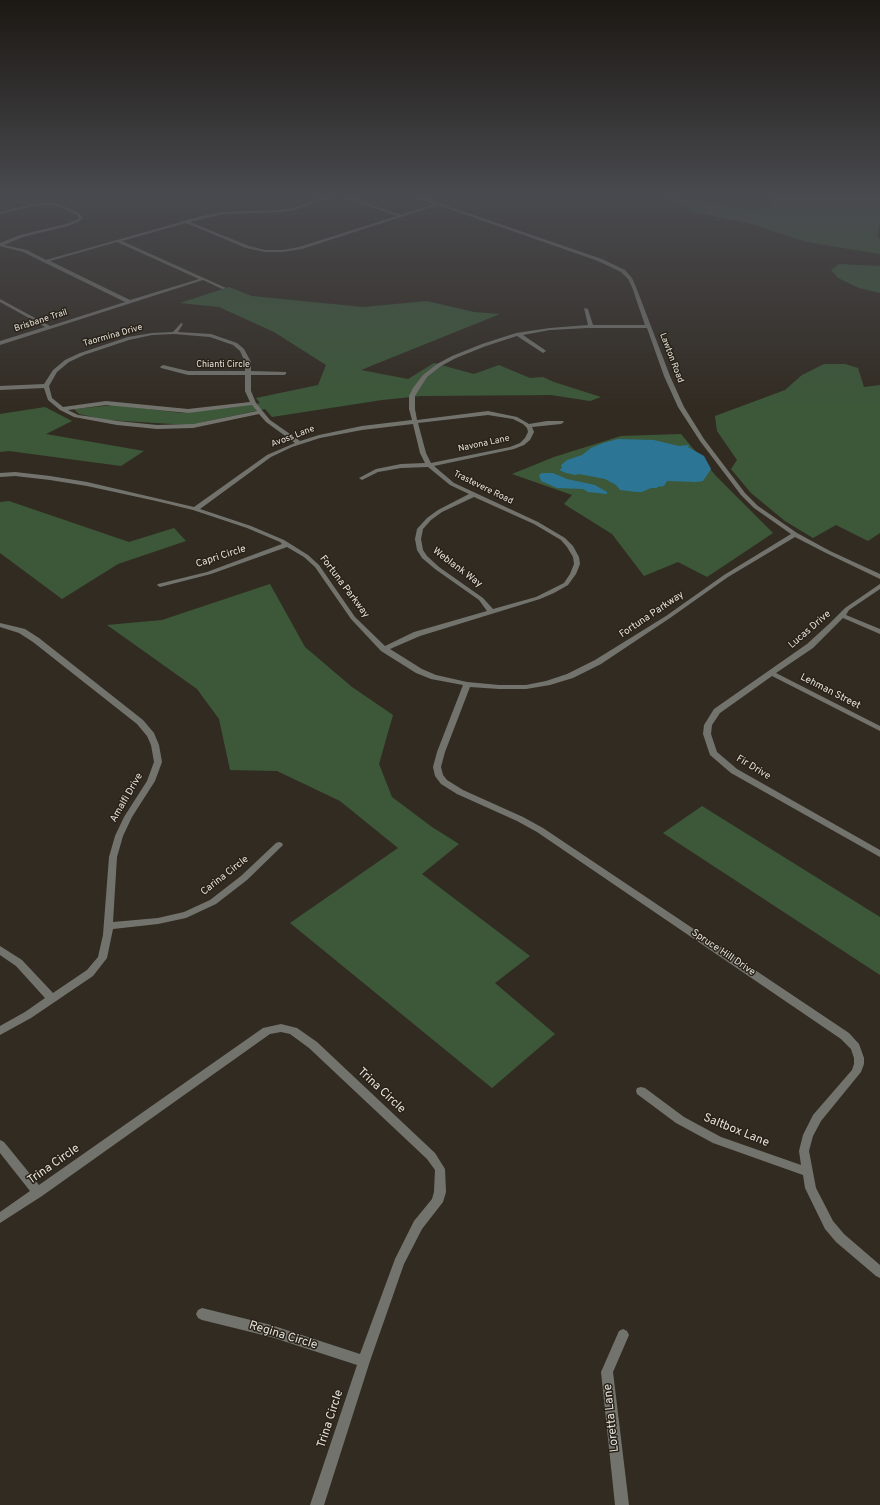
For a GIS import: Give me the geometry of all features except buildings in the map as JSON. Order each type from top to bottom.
[{"type":"street","points":[[59,267],[129,302]]},
{"type":"street","points":[[177,267],[224,288]]},
{"type":"street","name":"Lawton Road","points":[[616,267],[630,279],[667,376],[681,407],[702,440],[743,494],[756,507],[795,534],[880,577]]},
{"type":"street","name":"Brisbane Trail","points":[[0,343],[202,279]]},
{"type":"street","points":[[0,300],[49,327]]},
{"type":"street","points":[[586,309],[591,327]]},
{"type":"street","points":[[174,332],[180,324]]},
{"type":"street","name":"Trastevere Road","points":[[384,649],[417,634],[538,598],[552,592],[566,584],[573,574],[577,564],[576,557],[570,546],[563,539],[536,523],[452,484],[429,465],[423,453],[412,409],[412,396],[425,376],[438,366],[454,357],[518,334],[550,329],[649,326]]},
{"type":"street","name":"Taormina Drive","points":[[46,386],[55,371],[68,361],[82,354],[128,339],[152,334],[174,332],[211,336],[235,344],[242,350],[248,362],[248,391],[253,403],[276,428],[299,443]]},
{"type":"street","points":[[518,334],[543,351]]},
{"type":"street","name":"Chianti Circle","points":[[163,367],[188,372],[284,373]]},
{"type":"street","points":[[0,388],[46,386],[50,399],[62,409],[76,416],[158,427],[205,424],[260,412]]},
{"type":"street","points":[[62,409],[106,403],[188,411],[253,403]]},
{"type":"street","points":[[414,421],[488,413],[515,418],[529,426],[560,422]]},
{"type":"street","name":"Avoss Lane","points":[[195,509],[269,456],[299,443],[349,430],[414,421]]},
{"type":"street","name":"Navona Lane","points":[[429,465],[512,448],[522,444],[528,439],[531,432],[529,426]]},
{"type":"street","points":[[362,478],[376,471],[402,466],[429,465]]},
{"type":"street","name":"Fortuna Parkway","points":[[0,475],[15,474],[87,484],[149,497],[195,509],[249,527],[288,544],[306,556],[317,566],[353,618],[384,649],[419,671],[434,677],[467,684],[499,687],[526,687],[546,683],[570,676],[598,662],[668,617],[726,576],[795,534]]},
{"type":"street","name":"Weblank Way","points":[[473,495],[440,511],[429,519],[420,529],[418,540],[420,550],[424,557],[480,599],[491,611]]},
{"type":"street","name":"Capri Circle","points":[[160,586],[209,573],[288,544]]},
{"type":"street","name":"Lucas Drive","points":[[771,673],[810,646],[854,603],[880,586]]},
{"type":"street","points":[[841,615],[880,632]]},
{"type":"street","name":"Amalfi Drive","points":[[0,625],[22,631],[36,640],[140,722],[151,734],[155,745],[158,762],[151,781],[122,830],[113,857],[109,926],[102,958],[90,973],[52,999],[0,1031]]},
{"type":"street","name":"Lehman Street","points":[[771,673],[880,729]]},
{"type":"street","name":"Fir Drive","points":[[771,673],[717,711],[710,719],[707,734],[713,753],[734,771],[880,854]]},
{"type":"street","name":"Spruce Hill Drive","points":[[467,684],[440,752],[437,768],[439,776],[444,782],[460,792],[520,819],[540,830],[845,1036],[855,1047],[859,1058],[859,1064],[856,1072],[817,1118],[808,1135],[804,1151],[811,1188],[829,1225],[840,1238],[880,1272]]},
{"type":"street","name":"Carina Circle","points":[[109,926],[158,921],[186,915],[213,902],[244,878],[279,845]]},
{"type":"street","points":[[0,950],[19,963],[52,999]]},
{"type":"street","name":"Trina Circle","points":[[0,1218],[267,1031],[281,1028],[293,1031],[313,1045],[431,1156],[440,1169],[440,1192],[437,1202],[418,1225],[399,1262],[364,1361],[317,1505]]},
{"type":"street","name":"Saltbox Lane","points":[[641,1091],[680,1120],[717,1140],[808,1172]]},
{"type":"street","points":[[0,1145],[38,1192]]},
{"type":"street","name":"Regina Circle","points":[[202,1314],[271,1332],[364,1361]]},
{"type":"street","name":"Loretta Lane","points":[[622,1505],[607,1372],[623,1334]]},
{"type":"green space","points":[[835,267],[880,267],[880,293],[859,288],[838,278],[831,270]]},
{"type":"green space","points":[[229,287],[252,296],[363,307],[427,301],[474,312],[500,314],[361,370],[408,379],[434,363],[474,374],[499,365],[530,378],[543,377],[601,397],[590,401],[551,395],[421,396],[382,400],[272,417],[265,409],[189,425],[106,420],[79,414],[74,409],[114,405],[182,413],[260,403],[256,398],[318,385],[326,365],[274,332],[219,307],[180,303]]},
{"type":"green space","points":[[824,364],[845,364],[858,368],[864,387],[880,385],[880,533],[868,541],[836,525],[813,538],[785,521],[751,493],[731,469],[737,460],[717,431],[715,416],[785,390],[802,375]]},
{"type":"green space","points":[[45,407],[72,421],[46,434],[144,451],[121,466],[9,451],[0,452],[0,414]]},
{"type":"green space","points":[[681,434],[716,476],[773,533],[707,577],[678,562],[644,576],[612,534],[564,504],[572,495],[512,474],[554,457],[621,436]]},
{"type":"green space","points":[[9,501],[129,542],[174,528],[186,541],[118,564],[62,599],[0,553],[0,502]]},
{"type":"green space","points":[[270,584],[305,647],[352,687],[393,715],[379,764],[392,797],[432,827],[459,844],[422,874],[530,956],[495,983],[555,1034],[492,1088],[290,923],[398,848],[340,801],[277,771],[230,770],[219,719],[197,689],[107,625],[162,620]]},
{"type":"green space","points":[[702,806],[880,917],[880,975],[663,833]]},
{"type":"water","points":[[618,439],[654,440],[679,446],[689,445],[688,447],[704,456],[711,469],[703,481],[667,481],[664,486],[651,488],[642,492],[620,490],[616,485],[605,479],[579,474],[575,475],[559,470],[562,468],[561,465],[567,460],[582,455],[591,448],[603,443]]},
{"type":"water","points":[[542,473],[553,473],[567,479],[595,485],[607,492],[607,494],[588,492],[583,489],[557,488],[541,481],[539,475]]}]
